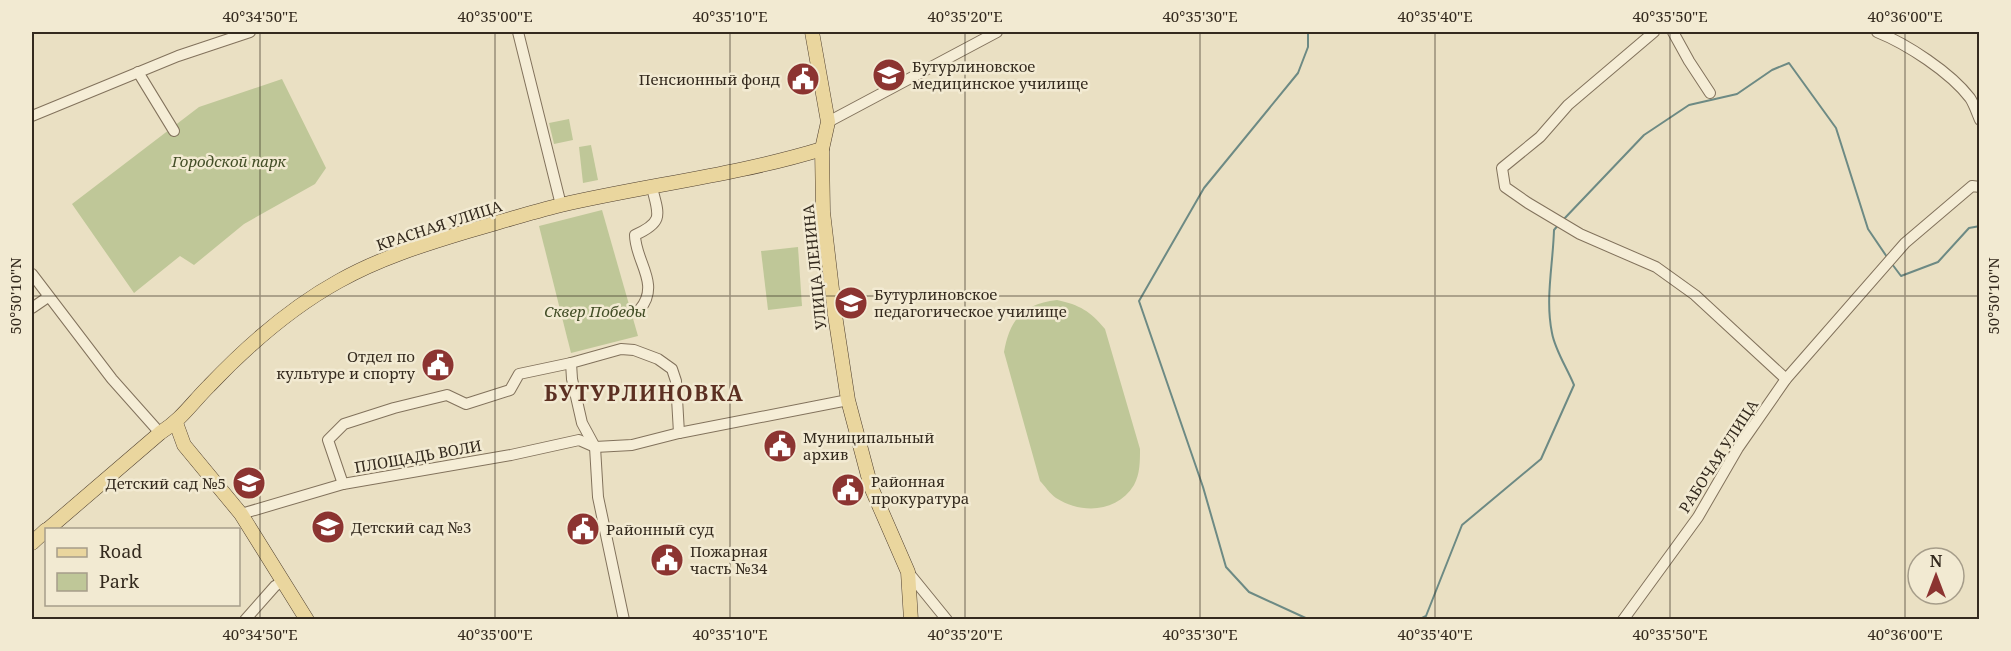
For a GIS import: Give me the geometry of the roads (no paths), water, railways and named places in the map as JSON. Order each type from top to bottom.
[{"type":"main road","name":"УЛИЦА ЛЕНИНА","points":[[812,32],[828,122],[822,149],[823,212],[848,400],[871,487],[908,572]]},
{"type":"main road","name":"КРАСНАЯ УЛИЦА","points":[[49,528],[160,433],[176,423],[208,386],[250,346],[293,310],[340,281],[377,262],[431,242],[561,205],[652,188],[822,149]]},
{"type":"main road","points":[[176,423],[184,445],[241,514],[307,620]]},
{"type":"main road","name":"КРАСНАЯ УЛИЦА","points":[[32,543],[45,532]]},
{"type":"main road","points":[[908,572],[910,620]]},
{"type":"street","points":[[32,116],[138,72],[250,32]]},
{"type":"street","points":[[518,32],[561,205]]},
{"type":"street","points":[[828,122],[997,32]]},
{"type":"street","points":[[1654,32],[1568,105],[1540,138],[1502,168],[1505,187],[1580,234],[1656,267],[1695,296],[1786,379]]},
{"type":"street","points":[[1673,32],[1710,93]]},
{"type":"street","points":[[1877,32],[1906,45],[1955,82],[1971,100],[1980,120]]},
{"type":"street","points":[[138,72],[174,131]]},
{"type":"street","name":"РАБОЧАЯ УЛИЦА","points":[[1623,620],[1698,517],[1738,448],[1786,379],[1905,243],[1977,184]]},
{"type":"street","points":[[640,309],[648,296],[649,287],[635,235],[652,227],[657,220],[652,188]]},
{"type":"street","points":[[32,273],[112,379],[160,433]]},
{"type":"street","points":[[32,308],[48,297]]},
{"type":"street","name":"ПЛОЩАДЬ ВОЛИ","points":[[679,433],[676,381],[672,369],[658,359],[634,350],[621,349],[572,363],[519,374],[510,390],[466,404],[447,395],[394,408],[344,424],[328,440],[343,484],[511,455],[579,440],[595,447],[632,445],[679,433],[848,400]]},
{"type":"street","points":[[572,363],[572,379],[582,423],[595,447],[598,497],[624,620]]},
{"type":"street","points":[[241,514],[343,484]]},
{"type":"street","name":"УЛИЦА ЛЕНИНА","points":[[908,572],[946,620]]},
{"type":"street","points":[[246,620],[275,586],[284,581]]},
{"type":"waterway","points":[[1308,32],[1308,47],[1298,73],[1204,188],[1139,301],[1203,487],[1226,567],[1249,592],[1310,620]]},
{"type":"waterway","points":[[1563,220],[1644,135],[1689,105],[1737,94],[1772,70],[1789,63],[1836,128],[1868,229],[1887,257]]},
{"type":"waterway","points":[[1418,620],[1426,616],[1462,525],[1541,459],[1574,385],[1556,346],[1550,320],[1549,295],[1554,230],[1559,224]]},
{"type":"waterway","points":[[1892,264],[1901,276],[1938,262],[1969,228],[1980,226]]},
{"type":"place","name":"Бутурлиновское медицинское училище","points":[[889,75]]},
{"type":"place","name":"Пенсионный фонд","points":[[803,79]]},
{"type":"place","name":"Бутурлиновское педагогическое училище","points":[[851,303]]},
{"type":"place","name":"Отдел по культуре и спорту","points":[[438,365]]},
{"type":"place","name":"Муниципальный архив","points":[[780,446]]},
{"type":"place","name":"Детский сад №5","points":[[249,483]]},
{"type":"place","name":"Районная прокуратура","points":[[848,490]]},
{"type":"place","name":"Детский сад №3","points":[[328,527]]},
{"type":"place","name":"Районный суд","points":[[583,529]]},
{"type":"place","name":"Пожарная часть №34","points":[[667,560]]},
{"type":"district","name":"БУТУРЛИНОВКА","points":[[644,393]]},
{"type":"park label","name":"Городской парк","points":[[229,161]]},
{"type":"park label","name":"Сквер Победы","points":[[595,311]]}]
